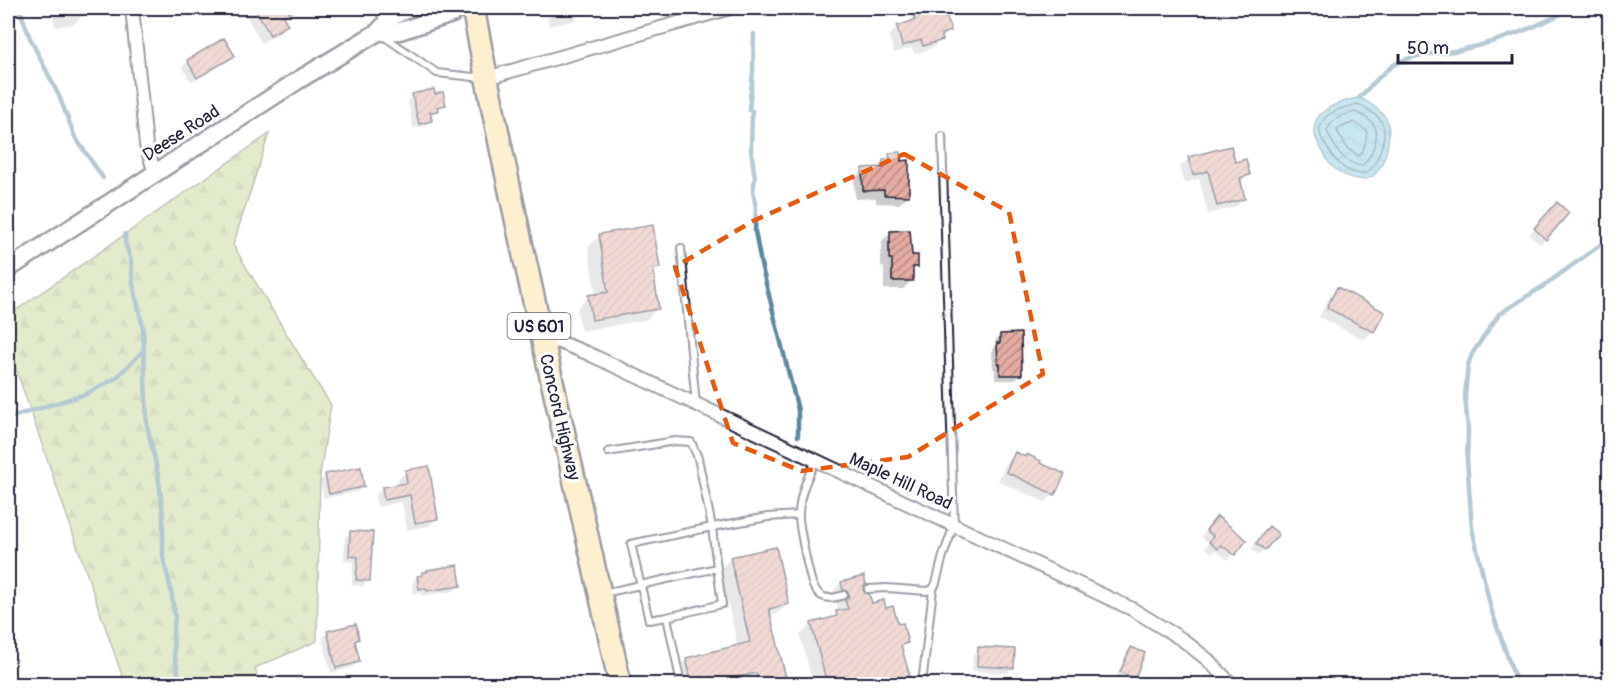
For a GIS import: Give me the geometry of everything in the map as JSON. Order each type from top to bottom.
[{"type":"highway","name":"Concord Highway","points":[[473,8],[541,335],[620,684]]},
{"type":"street","points":[[132,8],[146,145],[155,173]]},
{"type":"street","name":"Deese Road","points":[[8,269],[382,28],[393,16],[409,8]]},
{"type":"street","name":"Deese Road","points":[[382,28],[400,31],[453,14],[458,8]]},
{"type":"street","points":[[486,78],[730,8]]},
{"type":"street","name":"Maple Hill Road","points":[[541,335],[587,353],[1132,609],[1183,640],[1208,660],[1231,684]]},
{"type":"lane","points":[[378,8],[382,28],[437,73],[486,78]]},
{"type":"lane","points":[[922,684],[933,589],[954,525],[942,136]]},
{"type":"lane","points":[[681,248],[696,405]]},
{"type":"lane","points":[[608,452],[675,441],[691,442],[698,458],[712,528],[722,604],[649,620],[631,544],[712,528],[768,517],[798,515]]},
{"type":"lane","points":[[816,461],[804,484],[798,515],[814,587],[823,597],[844,595]]},
{"type":"lane","points":[[600,594],[717,568]]},
{"type":"lane","points":[[868,589],[927,591],[933,589]]},
{"type":"lane","points":[[667,617],[681,684]]},
{"type":"highlighted area","points":[[904,154],[1009,212],[1043,374],[908,457],[801,471],[733,443],[675,267],[753,221]]},
{"type":"green space","points":[[269,134],[233,245],[331,405],[320,474],[317,641],[255,668],[259,684],[125,684],[8,346],[8,316]]},
{"type":"water","points":[[1360,97],[1384,115],[1387,119],[1389,133],[1381,165],[1368,179],[1357,179],[1345,175],[1331,165],[1314,133],[1316,120],[1323,112]]},
{"type":"building","points":[[255,8],[299,8],[283,16],[288,25],[270,35]]},
{"type":"building","points":[[934,9],[935,14],[945,11],[951,31],[941,34],[943,40],[923,46],[921,40],[902,46],[897,26],[915,20],[913,15]]},
{"type":"building","points":[[224,38],[235,56],[197,78],[187,60]]},
{"type":"building","points":[[434,89],[435,94],[443,92],[446,105],[437,107],[438,111],[430,112],[432,121],[419,124],[412,94]]},
{"type":"building","points":[[1231,146],[1235,162],[1246,159],[1250,175],[1240,178],[1245,199],[1217,206],[1208,171],[1193,175],[1188,157]]},
{"type":"building","points":[[901,152],[901,161],[909,160],[909,196],[884,195],[884,190],[863,191],[862,168],[883,167],[883,160],[890,160],[889,153]]},
{"type":"building","points":[[1557,202],[1569,213],[1546,240],[1534,228]]},
{"type":"building","points":[[653,225],[660,268],[653,269],[659,309],[592,320],[588,295],[608,292],[599,234]]},
{"type":"building","points":[[910,230],[912,255],[918,255],[918,267],[913,267],[913,281],[892,281],[892,259],[889,259],[890,231]]},
{"type":"building","points":[[1337,287],[1385,312],[1374,332],[1327,308]]},
{"type":"building","points":[[1021,333],[1022,375],[1000,375],[997,343],[1000,343],[1000,334]]},
{"type":"building","points":[[1015,452],[1026,457],[1027,454],[1041,461],[1040,463],[1065,474],[1055,495],[1006,472]]},
{"type":"building","points":[[429,466],[438,519],[415,523],[410,495],[384,500],[382,487],[407,483],[405,470]]},
{"type":"building","points":[[361,467],[364,487],[329,494],[325,474]]},
{"type":"building","points":[[1217,516],[1247,540],[1235,555],[1221,545],[1218,549],[1209,542],[1213,536],[1206,530]]},
{"type":"building","points":[[1269,526],[1279,534],[1265,550],[1256,543]]},
{"type":"building","points":[[350,531],[373,532],[370,581],[356,580],[358,557],[349,556]]},
{"type":"building","points":[[776,547],[789,604],[769,609],[786,678],[759,684],[756,673],[708,684],[692,684],[686,658],[750,642],[730,557]]},
{"type":"building","points":[[458,565],[461,586],[427,591],[426,588],[419,589],[417,576],[422,575],[422,572]]},
{"type":"building","points":[[864,576],[866,584],[863,590],[869,594],[872,603],[884,600],[886,608],[893,606],[898,624],[903,623],[908,643],[901,645],[910,677],[880,684],[827,684],[811,623],[837,616],[836,611],[848,609],[845,600],[849,594],[843,590],[841,582]]},
{"type":"building","points":[[356,624],[359,639],[355,641],[360,662],[336,668],[327,631]]},
{"type":"building","points":[[978,647],[1015,649],[1014,668],[977,666]]},
{"type":"building","points":[[1131,647],[1145,653],[1135,678],[1120,672]]},
{"type":"waterway","points":[[19,8],[30,38],[59,96],[75,137],[103,178]]},
{"type":"waterway","points":[[1360,97],[1388,69],[1404,60],[1489,43],[1531,28],[1572,8]]},
{"type":"waterway","points":[[754,34],[749,110],[752,111],[751,150],[755,178],[753,191],[756,207],[755,231],[761,264],[798,410],[798,436]]},
{"type":"waterway","points":[[125,234],[143,328],[147,425],[158,474],[163,514],[163,557],[175,618],[174,653],[179,684]]},
{"type":"waterway","points":[[1517,684],[1491,609],[1472,528],[1465,396],[1468,365],[1472,354],[1499,314],[1542,287],[1610,238]]},
{"type":"waterway","points":[[8,418],[86,394],[116,378],[143,351]]}]
